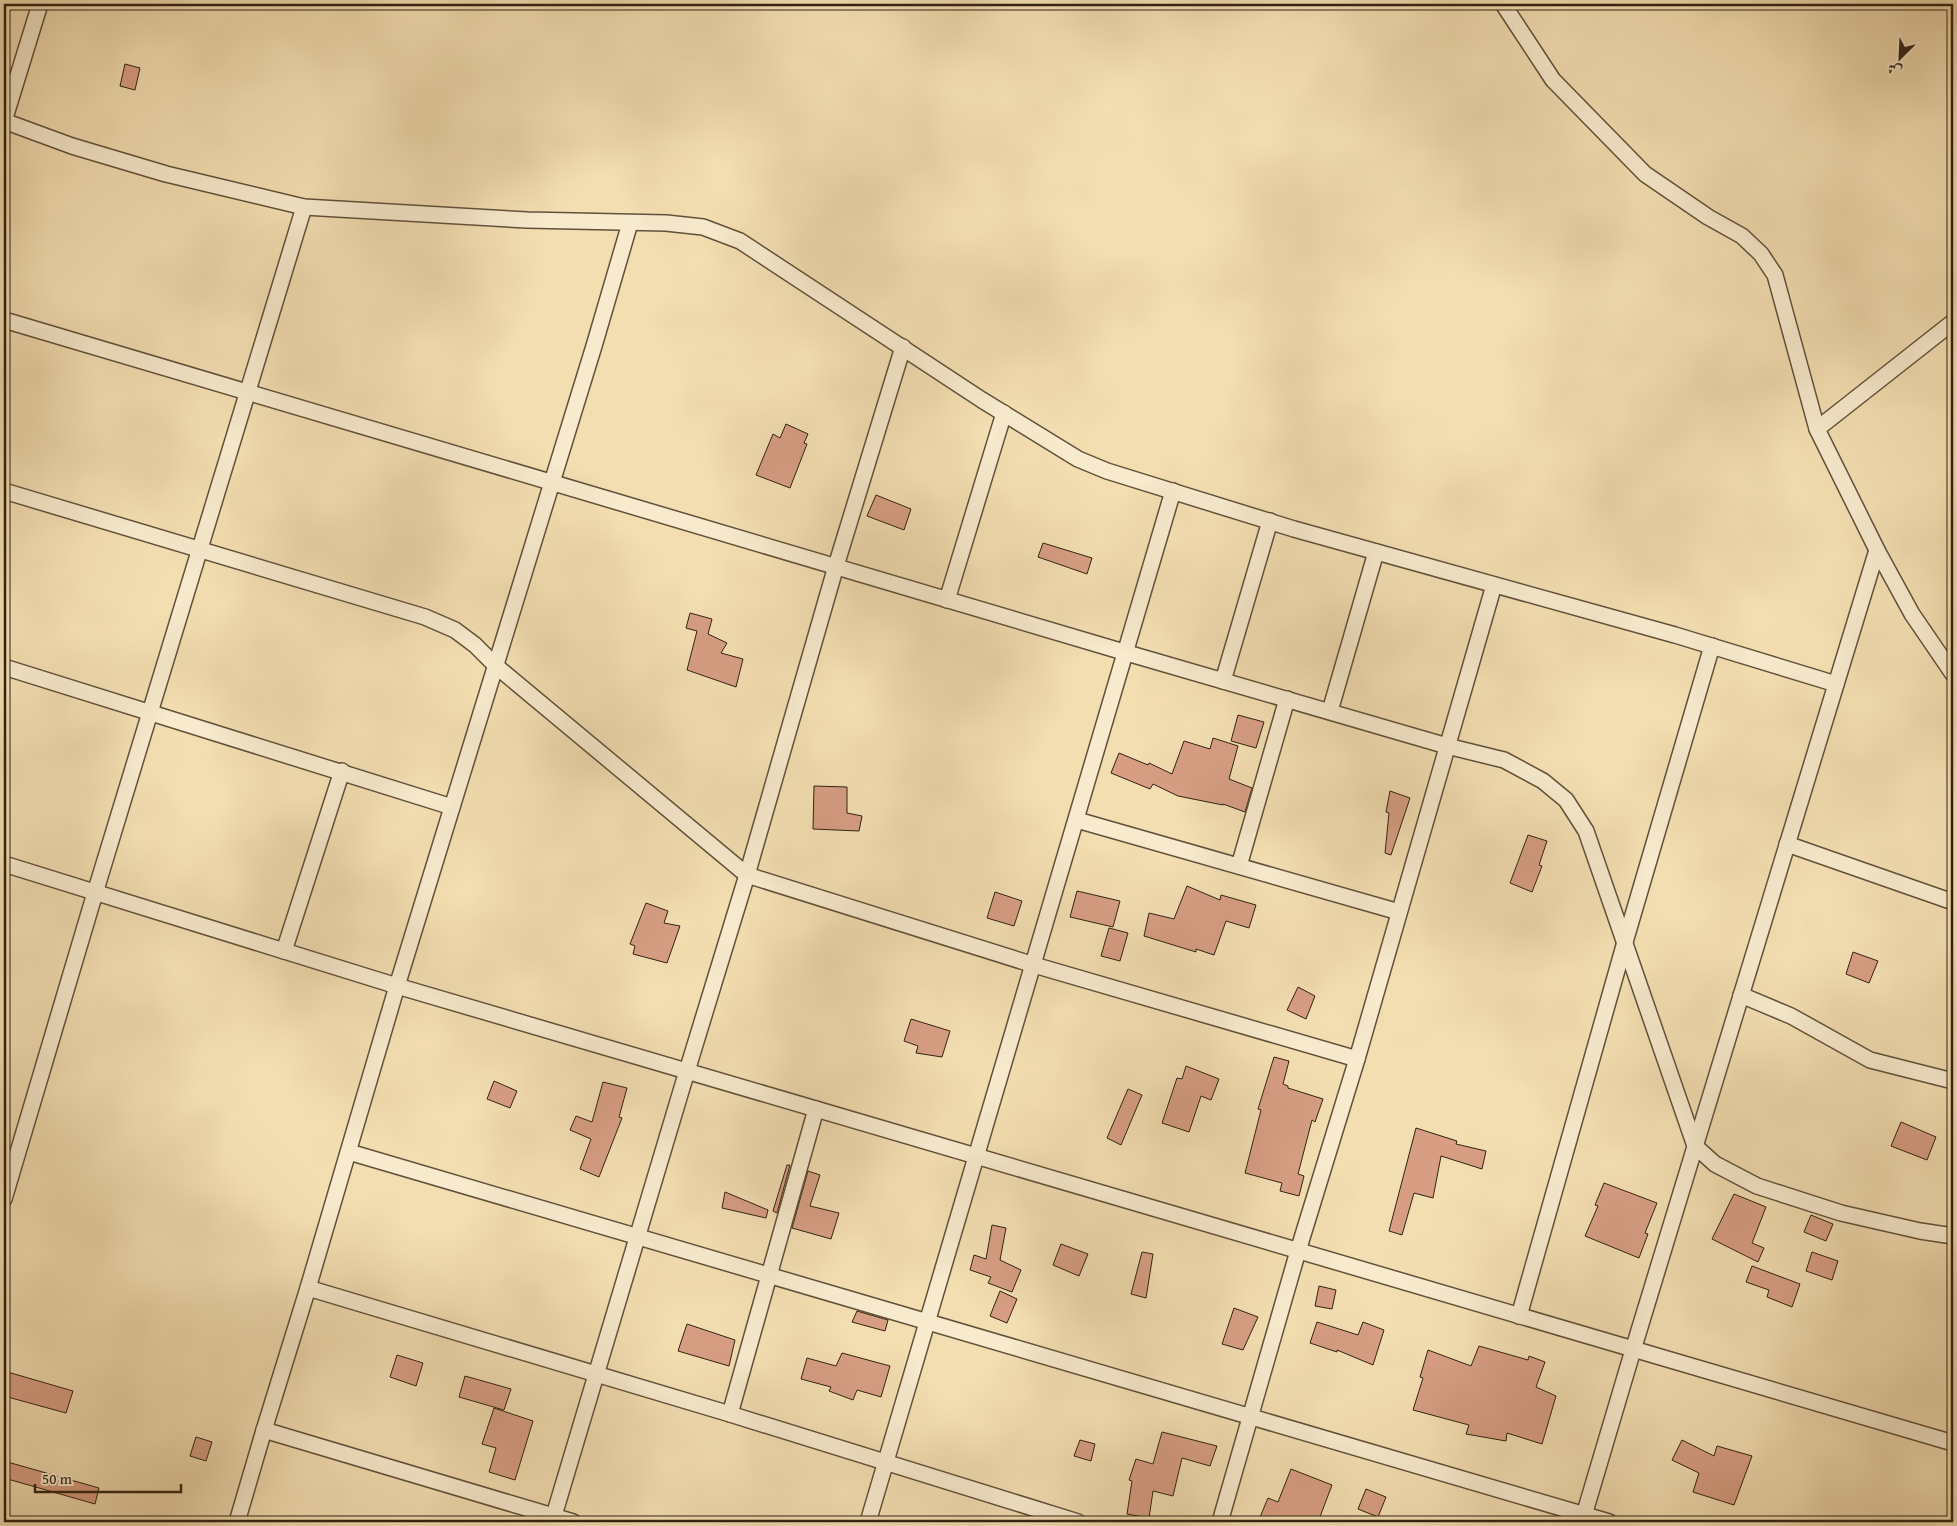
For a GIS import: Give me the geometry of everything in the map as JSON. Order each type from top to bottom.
[{"type":"street","points":[[40,4],[4,121],[72,146],[166,174],[304,207],[527,220],[666,223],[703,227],[740,241],[1004,414],[1078,459],[1107,471],[1376,552],[1712,646],[1836,684]]},
{"type":"street","points":[[1503,4],[1553,80],[1645,174],[1708,217],[1742,236],[1761,254],[1775,275],[1817,429],[1877,550],[1912,614],[1953,674]]},
{"type":"street","points":[[4,1199],[304,207]]},
{"type":"street","points":[[237,1522],[397,986],[630,223]]},
{"type":"street","points":[[4,320],[1127,653],[1447,746],[1504,760],[1543,781],[1566,800],[1586,831],[1695,1146],[1714,1164],[1757,1186],[1841,1213],[1920,1231],[1953,1236]]},
{"type":"street","points":[[1817,429],[1953,322]]},
{"type":"street","points":[[553,1520],[747,875],[836,566],[903,348]]},
{"type":"street","points":[[947,600],[1004,414]]},
{"type":"street","points":[[4,491],[425,618],[455,630],[747,875],[1034,965],[1357,1059]]},
{"type":"street","points":[[868,1522],[884,1463],[928,1322],[1127,653],[1173,491]]},
{"type":"street","points":[[1223,681],[1270,521]]},
{"type":"street","points":[[1584,1519],[1633,1350],[1877,550]]},
{"type":"street","points":[[1330,712],[1376,552]]},
{"type":"street","points":[[1220,1522],[1298,1251],[1357,1059],[1494,584]]},
{"type":"street","points":[[1519,1316],[1625,942],[1712,646]]},
{"type":"street","points":[[4,667],[342,771],[452,807]]},
{"type":"street","points":[[1239,866],[1287,699]]},
{"type":"street","points":[[284,951],[342,771]]},
{"type":"street","points":[[1077,820],[1399,912]]},
{"type":"street","points":[[1787,844],[1953,902]]},
{"type":"street","points":[[4,864],[397,986],[1953,1443]]},
{"type":"street","points":[[1741,995],[1791,1016],[1870,1060],[1953,1081]]},
{"type":"street","points":[[730,1414],[816,1109]]},
{"type":"street","points":[[349,1152],[1251,1417],[1584,1519],[1609,1522]]},
{"type":"street","points":[[308,1288],[730,1414],[1078,1522]]},
{"type":"street","points":[[264,1430],[553,1520],[573,1522]]},
{"type":"building","points":[[125,64],[140,68],[135,90],[120,86]]},
{"type":"building","points":[[786,424],[808,434],[804,443],[807,444],[790,488],[756,475],[773,434],[780,438]]},
{"type":"building","points":[[876,495],[911,509],[904,530],[867,516]]},
{"type":"building","points":[[1043,543],[1092,558],[1087,574],[1038,557]]},
{"type":"building","points":[[690,613],[712,619],[708,634],[727,643],[721,653],[743,659],[736,687],[687,670],[697,631],[686,628]]},
{"type":"building","points":[[1238,715],[1264,722],[1256,748],[1231,741]]},
{"type":"building","points":[[1213,738],[1238,746],[1229,779],[1252,788],[1245,812],[1223,804],[1178,796],[1153,784],[1150,789],[1111,773],[1119,753],[1148,765],[1149,763],[1172,774],[1184,741],[1210,749]]},
{"type":"building","points":[[814,786],[847,787],[847,813],[862,816],[859,831],[813,829]]},
{"type":"building","points":[[1390,791],[1410,798],[1391,855],[1385,853],[1389,813],[1386,812]]},
{"type":"building","points":[[1528,835],[1547,841],[1539,865],[1542,866],[1532,892],[1510,883]]},
{"type":"building","points":[[1187,886],[1220,900],[1221,895],[1256,905],[1249,928],[1226,921],[1214,955],[1196,949],[1196,952],[1144,936],[1149,913],[1174,919]]},
{"type":"building","points":[[1077,891],[1120,901],[1113,927],[1070,917]]},
{"type":"building","points":[[995,892],[1022,901],[1014,926],[987,918]]},
{"type":"building","points":[[646,903],[668,911],[664,923],[680,926],[667,963],[633,954],[635,946],[630,944]]},
{"type":"building","points":[[1109,928],[1128,933],[1120,961],[1101,956]]},
{"type":"building","points":[[1853,952],[1878,961],[1869,983],[1846,974]]},
{"type":"building","points":[[1298,987],[1315,996],[1306,1019],[1287,1010]]},
{"type":"building","points":[[911,1019],[950,1031],[942,1057],[916,1053],[918,1046],[904,1041]]},
{"type":"building","points":[[1274,1057],[1289,1061],[1283,1084],[1288,1086],[1288,1088],[1323,1099],[1315,1122],[1312,1120],[1298,1174],[1304,1176],[1299,1196],[1280,1191],[1282,1183],[1245,1173],[1261,1110],[1258,1109]]},
{"type":"building","points":[[1186,1066],[1219,1079],[1211,1100],[1201,1096],[1189,1132],[1162,1123],[1177,1078],[1182,1079]]},
{"type":"building","points":[[494,1081],[517,1091],[510,1108],[487,1099]]},
{"type":"building","points":[[603,1082],[627,1088],[619,1117],[622,1118],[599,1177],[580,1169],[591,1139],[570,1130],[576,1116],[592,1122]]},
{"type":"building","points":[[1128,1089],[1142,1095],[1121,1145],[1107,1138]]},
{"type":"building","points":[[1901,1122],[1936,1137],[1927,1160],[1891,1146]]},
{"type":"building","points":[[1416,1128],[1457,1141],[1456,1144],[1486,1151],[1482,1169],[1441,1156],[1433,1198],[1414,1193],[1402,1235],[1389,1231]]},
{"type":"building","points":[[787,1165],[790,1165],[777,1213],[773,1211]]},
{"type":"building","points":[[808,1171],[820,1175],[810,1206],[839,1213],[831,1239],[792,1228]]},
{"type":"building","points":[[1604,1183],[1657,1203],[1645,1233],[1648,1234],[1639,1258],[1585,1236],[1598,1206],[1595,1205]]},
{"type":"building","points":[[725,1192],[768,1210],[766,1218],[722,1208]]},
{"type":"building","points":[[1734,1194],[1766,1207],[1752,1243],[1764,1248],[1758,1262],[1712,1239]]},
{"type":"building","points":[[1811,1215],[1833,1224],[1826,1241],[1804,1232]]},
{"type":"building","points":[[992,1225],[1006,1228],[1000,1260],[1021,1270],[1012,1292],[988,1283],[991,1277],[970,1270],[974,1255],[986,1259]]},
{"type":"building","points":[[1061,1244],[1088,1254],[1079,1276],[1053,1265]]},
{"type":"building","points":[[1142,1252],[1153,1254],[1146,1298],[1131,1294]]},
{"type":"building","points":[[1812,1252],[1838,1261],[1832,1280],[1806,1271]]},
{"type":"building","points":[[1752,1266],[1800,1284],[1792,1307],[1767,1297],[1769,1290],[1746,1282]]},
{"type":"building","points":[[1319,1286],[1336,1290],[1332,1309],[1315,1306]]},
{"type":"building","points":[[1000,1291],[1017,1299],[1007,1323],[990,1316]]},
{"type":"building","points":[[1234,1308],[1258,1317],[1243,1350],[1222,1344]]},
{"type":"building","points":[[857,1311],[888,1320],[885,1331],[852,1322]]},
{"type":"building","points":[[1317,1322],[1358,1335],[1363,1322],[1384,1330],[1373,1365],[1337,1350],[1337,1352],[1310,1343]]},
{"type":"building","points":[[687,1324],[735,1340],[729,1366],[678,1351]]},
{"type":"building","points":[[1479,1346],[1528,1360],[1529,1356],[1545,1362],[1536,1387],[1556,1396],[1542,1444],[1507,1433],[1506,1441],[1466,1434],[1469,1425],[1413,1410],[1423,1378],[1420,1377],[1428,1350],[1471,1366]]},
{"type":"building","points":[[842,1353],[890,1366],[881,1397],[857,1390],[853,1400],[829,1391],[831,1387],[801,1379],[807,1358],[836,1366]]},
{"type":"building","points":[[397,1355],[423,1363],[416,1386],[390,1377]]},
{"type":"building","points":[[4,1371],[73,1391],[66,1413],[4,1396]]},
{"type":"building","points":[[465,1376],[511,1389],[504,1410],[459,1397]]},
{"type":"building","points":[[494,1408],[533,1421],[515,1480],[489,1472],[496,1448],[482,1444]]},
{"type":"building","points":[[1162,1432],[1217,1446],[1210,1466],[1182,1458],[1173,1496],[1153,1491],[1149,1518],[1127,1514],[1132,1481],[1129,1480],[1136,1459],[1153,1464]]},
{"type":"building","points":[[196,1437],[212,1442],[206,1461],[190,1456]]},
{"type":"building","points":[[1080,1440],[1095,1444],[1091,1461],[1074,1456]]},
{"type":"building","points":[[1682,1440],[1714,1456],[1717,1446],[1752,1456],[1734,1505],[1693,1492],[1699,1473],[1672,1460]]},
{"type":"building","points":[[4,1461],[99,1488],[95,1504],[4,1478]]},
{"type":"building","points":[[1291,1469],[1332,1485],[1318,1522],[1258,1522],[1268,1498],[1278,1502]]},
{"type":"building","points":[[1366,1489],[1386,1497],[1378,1517],[1358,1509]]}]
